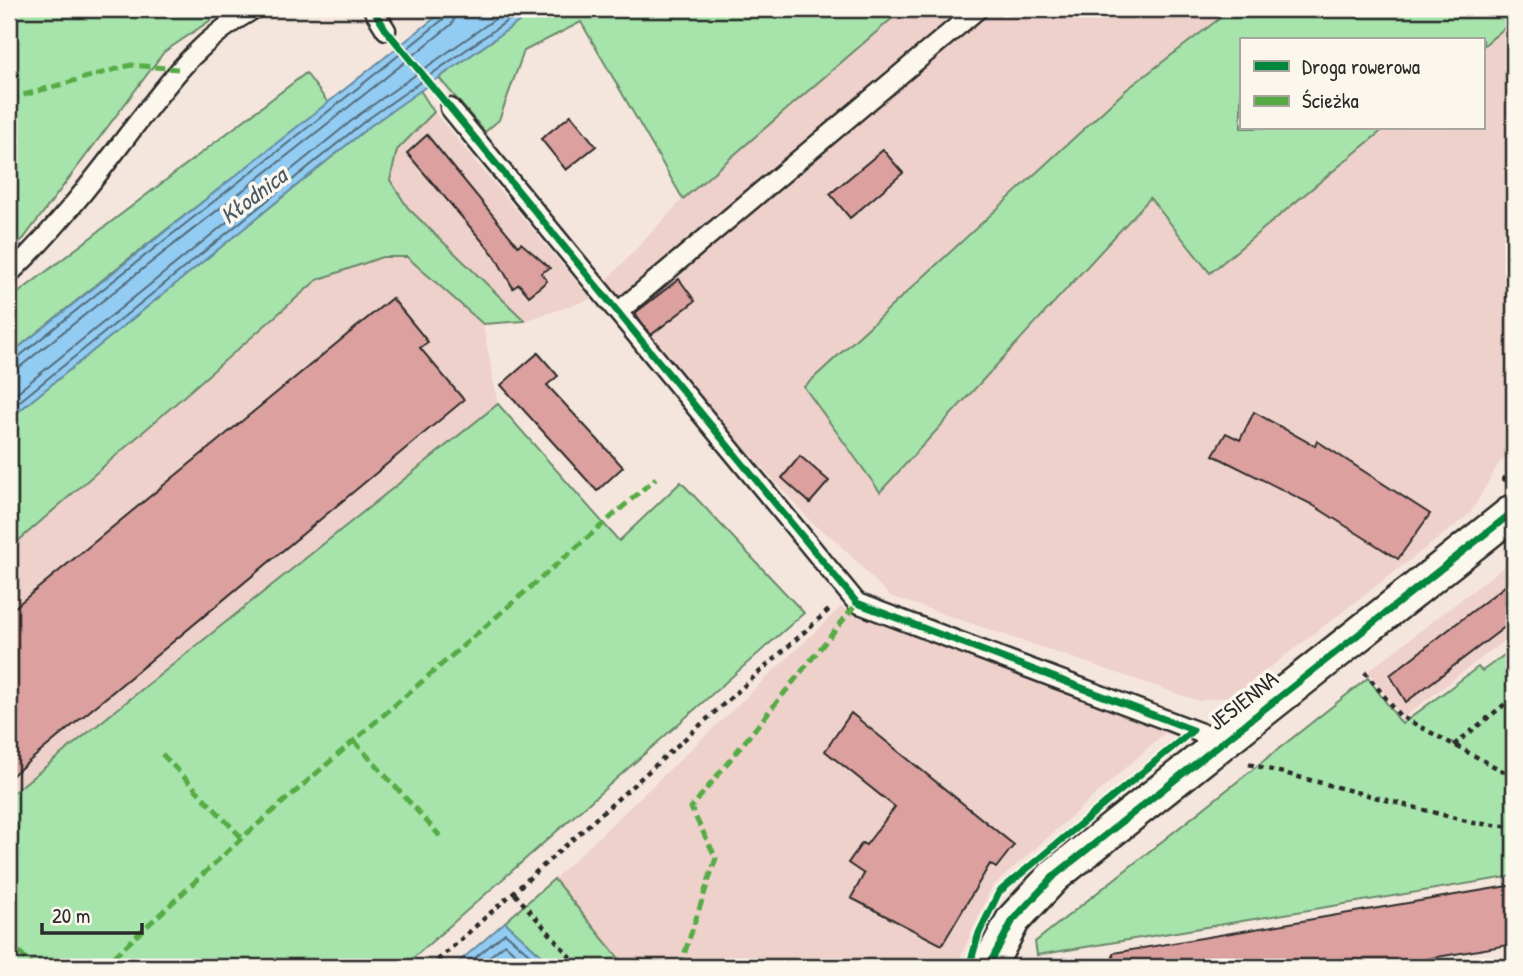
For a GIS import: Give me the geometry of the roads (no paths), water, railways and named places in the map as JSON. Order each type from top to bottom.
[{"type":"street","name":"JESIENNA","points":[[988,967],[1013,920],[1055,875],[1228,751],[1514,511]]},
{"type":"lane","points":[[9,274],[75,204],[178,69],[206,40],[254,9]]},
{"type":"lane","points":[[373,9],[386,30]]},
{"type":"lane","points":[[618,312],[978,9]]},
{"type":"lane","points":[[450,108],[857,603],[1228,751]]},
{"type":"water","name":"Kłodnica","points":[[446,9],[537,9],[370,126],[9,419],[9,355]]},
{"type":"water","points":[[505,922],[554,967],[453,967]]}]
